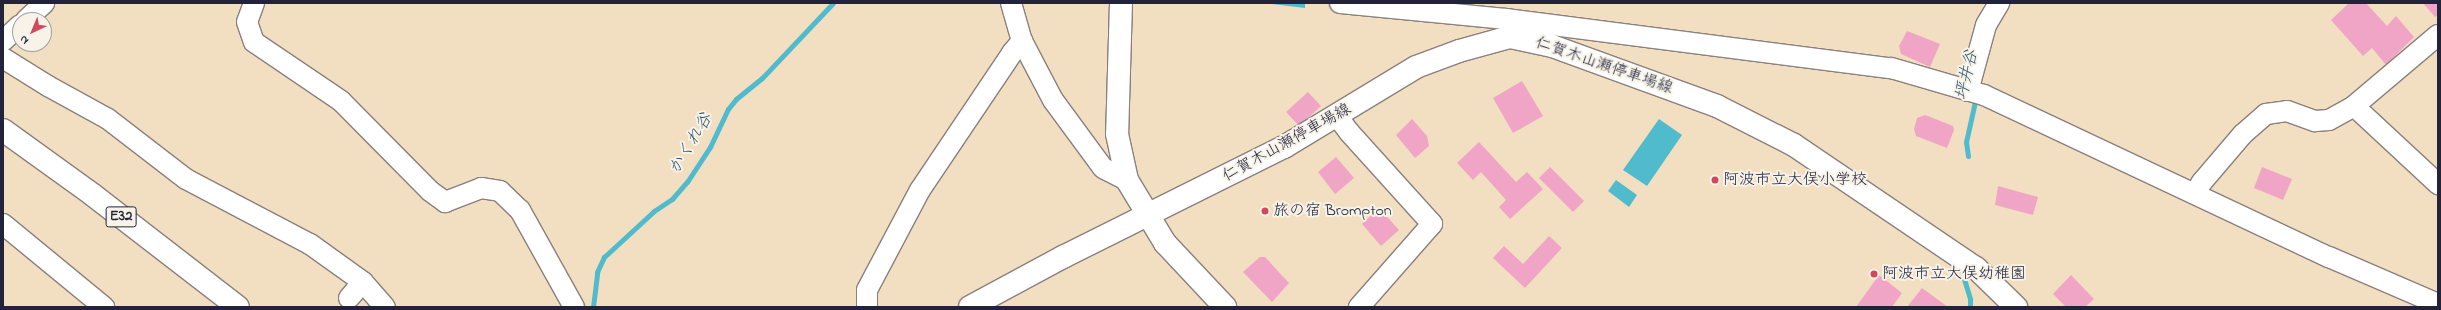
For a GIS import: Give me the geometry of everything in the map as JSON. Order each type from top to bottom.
[{"type":"main road","points":[[1122,3],[1117,134],[1127,180],[1147,216],[1165,242],[1225,307]]},
{"type":"main road","name":"仁賀木山瀬停車場線","points":[[970,307],[1063,256],[1147,216],[1284,147],[1416,67],[1459,51],[1504,20],[1552,46],[1717,106],[1794,145],[1976,268],[2016,307]]},
{"type":"main road","name":"E32","points":[[3,130],[93,195],[238,307]]},
{"type":"street","points":[[34,12],[44,3]]},
{"type":"street","points":[[254,3],[247,22],[254,42],[340,101],[430,191],[444,202],[481,188],[500,191],[520,210],[574,307]]},
{"type":"street","points":[[1011,3],[1022,41],[1052,100],[1103,168],[1127,180]]},
{"type":"street","points":[[1340,3],[1504,20],[1891,68],[1976,93],[2195,193],[2329,257],[2438,304]]},
{"type":"street","points":[[1976,93],[1986,25],[1999,3]]},
{"type":"street","points":[[3,41],[12,33]]},
{"type":"street","points":[[2195,193],[2202,182],[2243,134],[2266,114],[2287,112],[2315,121],[2330,120],[2354,106],[2438,35]]},
{"type":"street","points":[[867,307],[867,290],[920,190],[1003,66],[1022,41]]},
{"type":"street","points":[[3,58],[48,86],[108,119],[186,179],[310,244],[363,282],[385,307]]},
{"type":"street","points":[[2354,106],[2438,184]]},
{"type":"street","points":[[1337,116],[1349,132],[1432,224],[1359,307]]},
{"type":"street","points":[[3,224],[104,307]]},
{"type":"street","points":[[349,298],[363,282]]},
{"type":"water","points":[[1263,3],[1305,3],[1305,8]]},
{"type":"water","points":[[1659,119],[1682,135],[1647,186],[1623,170]]},
{"type":"water","points":[[1616,180],[1637,195],[1629,207],[1608,191]]},
{"type":"building","points":[[2349,3],[2366,3],[2387,26],[2396,16],[2414,37],[2386,65],[2372,48],[2363,56],[2331,20]]},
{"type":"building","points":[[2423,3],[2438,3],[2438,15],[2435,17]]},
{"type":"building","points":[[1907,31],[1940,44],[1930,67],[1901,54],[1899,46]]},
{"type":"building","points":[[1522,81],[1543,116],[1513,133],[1493,98]]},
{"type":"building","points":[[1308,92],[1321,106],[1299,126],[1286,112]]},
{"type":"building","points":[[1925,115],[1953,126],[1954,130],[1947,148],[1916,136],[1914,129],[1917,118]]},
{"type":"building","points":[[1412,119],[1427,136],[1429,146],[1415,158],[1396,135]]},
{"type":"building","points":[[1479,142],[1516,182],[1527,172],[1543,189],[1510,219],[1499,207],[1506,200],[1481,172],[1473,180],[1457,163]]},
{"type":"building","points":[[1336,157],[1354,178],[1335,194],[1318,172]]},
{"type":"building","points":[[1550,167],[1584,201],[1573,212],[1539,178]]},
{"type":"building","points":[[2262,167],[2292,179],[2283,200],[2254,188]]},
{"type":"building","points":[[1998,186],[2038,197],[2033,215],[1995,205]]},
{"type":"building","points":[[1379,208],[1399,230],[1381,246],[1362,224]]},
{"type":"building","points":[[1549,236],[1562,248],[1525,288],[1493,258],[1504,246],[1523,264]]},
{"type":"building","points":[[1260,257],[1265,257],[1289,283],[1272,302],[1243,272]]},
{"type":"building","points":[[1879,275],[1902,293],[1892,307],[1856,307]]},
{"type":"building","points":[[2071,275],[2094,299],[2085,307],[2066,307],[2053,294]]},
{"type":"building","points":[[1922,288],[1948,307],[1907,307]]},
{"type":"waterway","name":"かくれ谷","points":[[593,307],[597,272],[604,257],[654,211],[672,199],[687,182],[710,147],[728,109],[736,99],[762,78],[833,3]]},
{"type":"waterway","name":"坪井谷","points":[[1968,156],[1966,142],[1976,97]]},
{"type":"waterway","name":"坪井谷","points":[[1964,279],[1970,299],[1970,307]]},
{"type":"place","name":"阿波市立大俣小学校","points":[[1715,180]]},
{"type":"place","name":"旅の宿 Brompton","points":[[1265,211]]},
{"type":"place","name":"阿波市立大俣幼稚園","points":[[1874,274]]}]
